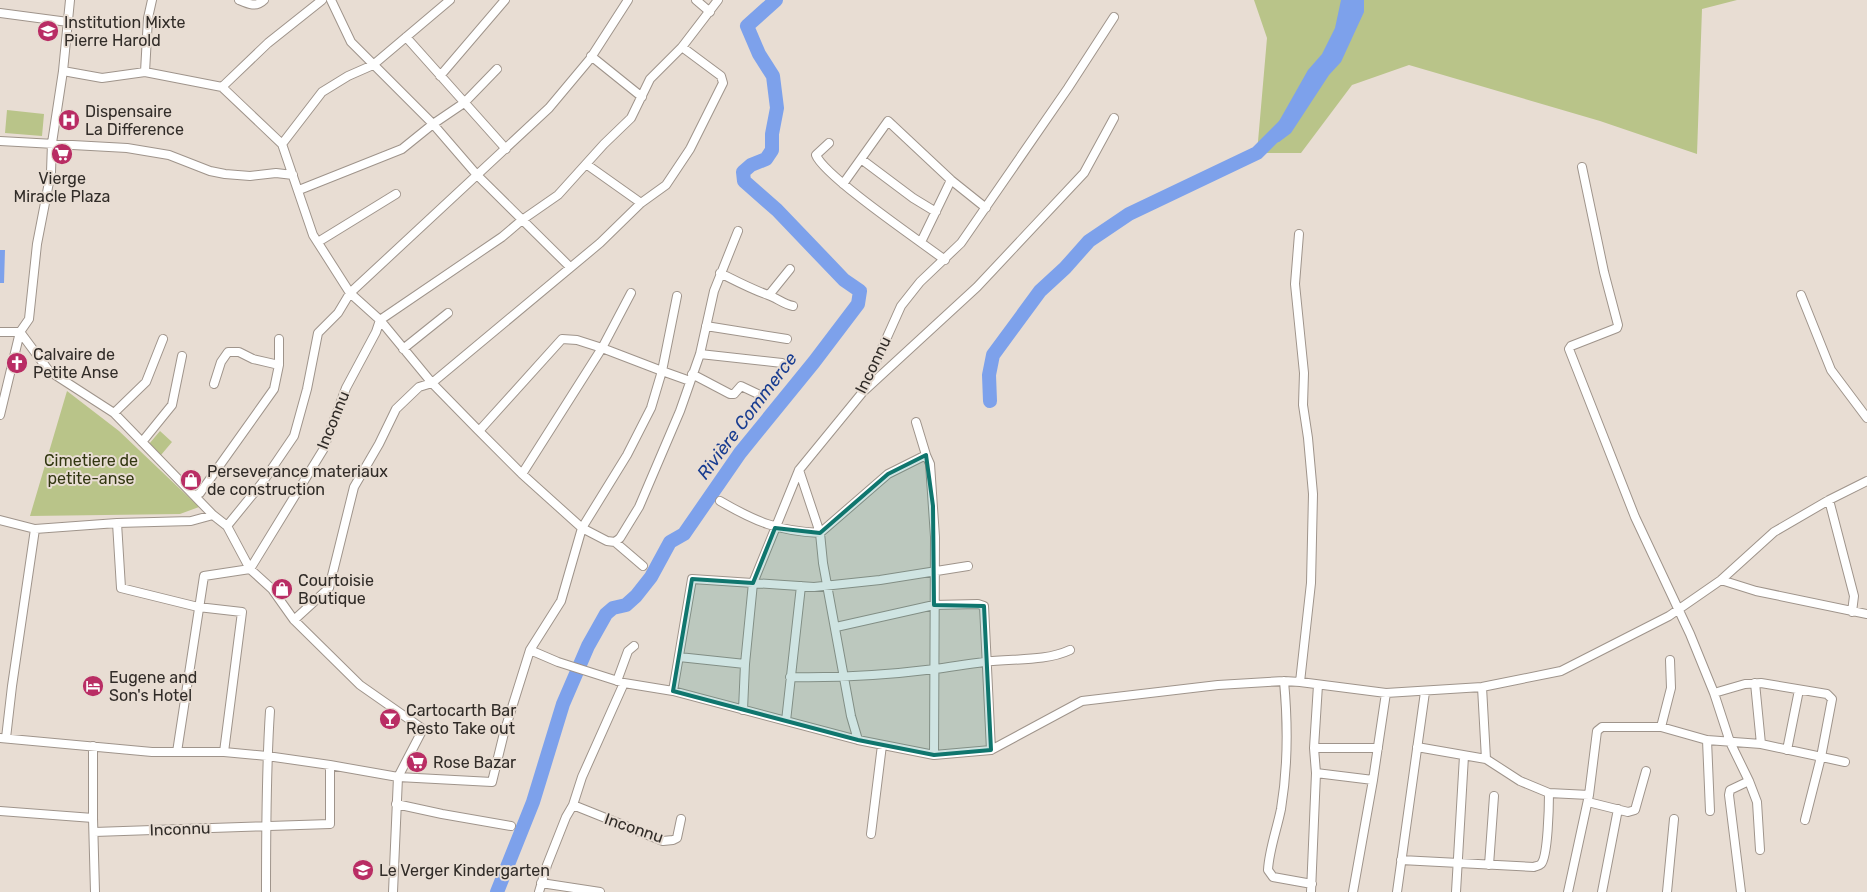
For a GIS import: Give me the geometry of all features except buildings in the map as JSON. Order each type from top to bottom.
[{"type":"street","points":[[0,415],[20,332],[29,319],[38,244],[51,172],[52,143],[63,71],[70,0]]},
{"type":"street","points":[[145,72],[148,18],[152,0]]},
{"type":"street","points":[[239,0],[254,5],[260,4],[264,0]]},
{"type":"street","points":[[222,87],[268,43],[322,0]]},
{"type":"street","points":[[331,0],[351,42],[433,124],[478,175],[570,267]]},
{"type":"street","points":[[282,144],[322,92],[348,76],[373,65],[450,0]]},
{"type":"street","points":[[440,76],[506,0]]},
{"type":"street","name":"Inconnu","points":[[227,526],[262,483],[294,436],[307,389],[318,333],[338,314],[350,293],[549,108],[591,56],[628,0]]},
{"type":"street","points":[[696,0],[710,12]]},
{"type":"street","points":[[380,320],[502,237],[522,220],[558,195],[631,118],[650,79],[682,46],[718,0]]},
{"type":"street","points":[[0,13],[68,22]]},
{"type":"street","name":"Inconnu","points":[[742,710],[753,584],[799,470],[862,393],[901,306],[920,282],[961,243],[1068,88],[1114,17]]},
{"type":"street","points":[[406,37],[506,149]]},
{"type":"street","points":[[294,620],[329,588],[354,487],[379,444],[396,409],[419,387],[432,383],[600,243],[641,203],[666,186],[701,130],[723,83],[721,76],[682,46]]},
{"type":"street","points":[[591,56],[642,97]]},
{"type":"street","points":[[299,190],[402,149],[433,124],[464,103],[497,69]]},
{"type":"street","points":[[63,71],[102,78],[145,72],[222,87],[282,144],[314,236],[350,293],[380,320],[432,383],[522,474],[584,526],[607,541],[615,542],[643,566]]},
{"type":"street","points":[[862,393],[977,287],[1084,173],[1114,118]]},
{"type":"street","points":[[843,184],[888,122],[951,180],[986,208]]},
{"type":"street","points":[[0,141],[127,148],[158,152],[225,174],[250,176],[276,173],[293,175]]},
{"type":"street","points":[[829,143],[816,155],[818,162],[843,184],[945,260]]},
{"type":"street","points":[[861,159],[913,198],[936,212]]},
{"type":"street","points":[[586,164],[641,203]]},
{"type":"street","points":[[1582,168],[1604,272],[1618,324],[1617,328],[1571,346],[1569,349],[1638,523],[1679,609],[1714,693],[1730,742],[1749,781],[1758,808],[1760,850]]},
{"type":"street","points":[[921,242],[951,180]]},
{"type":"street","points":[[318,242],[396,194]]},
{"type":"street","points":[[615,542],[620,538],[634,515],[651,482],[680,411],[700,354],[720,273],[738,231]]},
{"type":"street","points":[[1299,234],[1295,284],[1304,373],[1303,405],[1313,494],[1311,583],[1300,682]]},
{"type":"street","points":[[769,295],[790,269]]},
{"type":"street","points":[[720,273],[758,292],[793,306]]},
{"type":"street","points":[[522,474],[602,348],[631,293]]},
{"type":"street","points":[[1801,295],[1831,370],[1867,418]]},
{"type":"street","points":[[35,529],[3,738],[152,752],[224,752],[330,765],[398,777],[492,782],[504,733],[530,650],[561,601],[584,526],[627,455],[651,408],[662,371],[676,296]]},
{"type":"street","points":[[403,350],[448,313]]},
{"type":"street","name":"Inconnu","points":[[250,568],[323,450],[346,388],[376,332],[380,320]]},
{"type":"street","points":[[706,326],[787,339]]},
{"type":"street","points":[[0,332],[20,332]]},
{"type":"street","points":[[20,332],[49,370],[114,413],[196,495],[213,515],[227,526],[250,568],[272,589],[294,620],[360,685],[423,729],[398,777],[393,892]]},
{"type":"street","points":[[114,413],[146,382],[163,339]]},
{"type":"street","points":[[196,495],[200,493],[274,389],[279,365],[279,339]]},
{"type":"street","points":[[479,431],[562,339],[577,340],[602,348],[662,371],[691,378],[730,394],[734,394],[741,386],[760,395]]},
{"type":"street","points":[[214,384],[224,355],[232,351],[239,352],[253,359],[279,365]]},
{"type":"street","points":[[700,354],[782,363]]},
{"type":"street","points":[[142,442],[172,405],[182,356]]},
{"type":"street","points":[[916,422],[930,464],[933,506],[934,755]]},
{"type":"street","points":[[720,501],[775,528],[820,533],[888,474],[926,455]]},
{"type":"street","points":[[799,470],[820,533],[844,678],[851,716],[858,740]]},
{"type":"street","points":[[530,650],[558,662],[620,682],[673,691],[858,740],[934,755],[991,750],[1082,701],[1218,685],[1284,681],[1386,693],[1425,692],[1482,686],[1561,671],[1669,616],[1721,580],[1774,532],[1829,500],[1867,481]]},
{"type":"street","points":[[1829,500],[1854,596],[1852,612]]},
{"type":"street","points":[[0,520],[35,529],[117,523],[191,521],[213,515]]},
{"type":"street","points":[[117,523],[121,588],[198,607],[242,612],[224,752]]},
{"type":"street","points":[[673,691],[692,579],[753,584],[828,586],[968,566]]},
{"type":"street","points":[[177,752],[204,576],[250,568]]},
{"type":"street","points":[[1721,580],[1756,591],[1867,614]]},
{"type":"street","points":[[786,721],[800,586]]},
{"type":"street","points":[[836,626],[934,605],[978,604],[984,606],[991,750]]},
{"type":"street","points":[[539,892],[620,682],[628,652],[634,646]]},
{"type":"street","points":[[790,677],[844,678],[935,669],[986,661],[1028,659],[1070,650]]},
{"type":"street","points":[[679,657],[745,664]]},
{"type":"street","points":[[1661,727],[1672,688],[1670,660]]},
{"type":"street","points":[[1284,681],[1287,715],[1286,766],[1281,809],[1268,870],[1273,877],[1311,888],[1316,773],[1314,748],[1318,685]]},
{"type":"street","points":[[1714,693],[1745,684],[1755,684],[1828,694],[1832,699],[1821,757],[1805,820]]},
{"type":"street","points":[[1755,684],[1761,744]]},
{"type":"street","points":[[1482,686],[1486,759]]},
{"type":"street","points":[[1788,750],[1799,690]]},
{"type":"street","points":[[1397,892],[1425,692]]},
{"type":"street","points":[[1353,892],[1386,693]]},
{"type":"street","points":[[266,892],[267,756],[270,711]]},
{"type":"street","points":[[1568,892],[1589,798],[1598,730],[1602,727],[1661,727],[1707,740],[1761,744],[1845,762]]},
{"type":"street","points":[[1707,740],[1710,811]]},
{"type":"street","points":[[870,834],[882,744]]},
{"type":"street","points":[[94,746],[95,892]]},
{"type":"street","points":[[1417,747],[1486,759],[1520,781],[1549,792],[1589,798],[1630,812],[1635,810],[1646,771]]},
{"type":"street","points":[[1314,748],[1378,748]]},
{"type":"street","points":[[1456,892],[1464,756]]},
{"type":"street","name":"Inconnu","points":[[94,832],[330,824],[330,765]]},
{"type":"street","points":[[1316,773],[1373,780]]},
{"type":"street","points":[[1741,892],[1729,795],[1730,790],[1749,781]]},
{"type":"street","points":[[1401,860],[1534,867],[1542,864],[1549,792]]},
{"type":"street","points":[[1489,865],[1494,796]]},
{"type":"street","points":[[396,804],[511,826]]},
{"type":"street","name":"Inconnu","points":[[573,805],[663,841],[677,838],[681,819]]},
{"type":"street","points":[[1602,892],[1618,809]]},
{"type":"street","points":[[0,811],[93,818]]},
{"type":"street","points":[[1667,892],[1674,818]]},
{"type":"street","points":[[541,883],[600,892]]},
{"type":"highlighted area","points":[[926,455],[933,506],[934,605],[984,606],[991,750],[934,755],[858,740],[673,691],[692,579],[753,583],[775,528],[820,533],[888,474]]},
{"type":"green space","points":[[1254,0],[1737,0],[1702,9],[1697,154],[1600,121],[1409,65],[1352,85],[1301,153],[1257,153],[1267,38]]},
{"type":"green space","points":[[7,110],[44,114],[42,136],[5,133]]},
{"type":"green space","name":"Cimetiere de petite-anse","points":[[67,391],[119,431],[199,507],[180,514],[30,516]]},
{"type":"green space","name":"Cimetiere de petite-anse","points":[[160,431],[172,442],[161,455],[149,444]]},
{"type":"water","points":[[1341,0],[1364,0],[1364,12],[1341,62],[1329,75],[1291,133],[1279,142],[1273,143],[1272,137],[1278,123],[1308,70],[1322,54],[1335,28]]},
{"type":"water","points":[[0,250],[5,250],[4,283],[0,283]]},
{"type":"waterway","name":"Rivière Commerce","points":[[497,892],[533,802],[563,704],[588,646],[606,614],[613,608],[626,605],[636,596],[651,577],[670,542],[684,534],[740,453],[814,362],[858,304],[860,291],[844,280],[777,210],[744,181],[743,172],[751,165],[766,159],[772,150],[772,134],[777,108],[773,76],[759,54],[747,26],[776,0]]},
{"type":"waterway","points":[[990,401],[989,375],[993,355],[1040,291],[1065,268],[1089,241],[1129,214],[1257,153],[1284,126]]},
{"type":"place","name":"Institution Mixte Pierre Harold","points":[[48,31]]},
{"type":"place","name":"Dispensaire La Difference","points":[[69,120]]},
{"type":"place","name":"Vierge Miracle Plaza","points":[[62,154]]},
{"type":"place","name":"Calvaire de Petite Anse","points":[[17,363]]},
{"type":"place","name":"Perseverance materiaux de construction","points":[[191,480]]},
{"type":"place","name":"Courtoisie Boutique","points":[[282,589]]},
{"type":"place","name":"Eugene and Son's Hotel","points":[[93,686]]},
{"type":"place","name":"Cartocarth Bar Resto Take out","points":[[390,719]]},
{"type":"place","name":"Rose Bazar","points":[[417,762]]},
{"type":"place","name":"Le Verger Kindergarten","points":[[363,870]]}]
